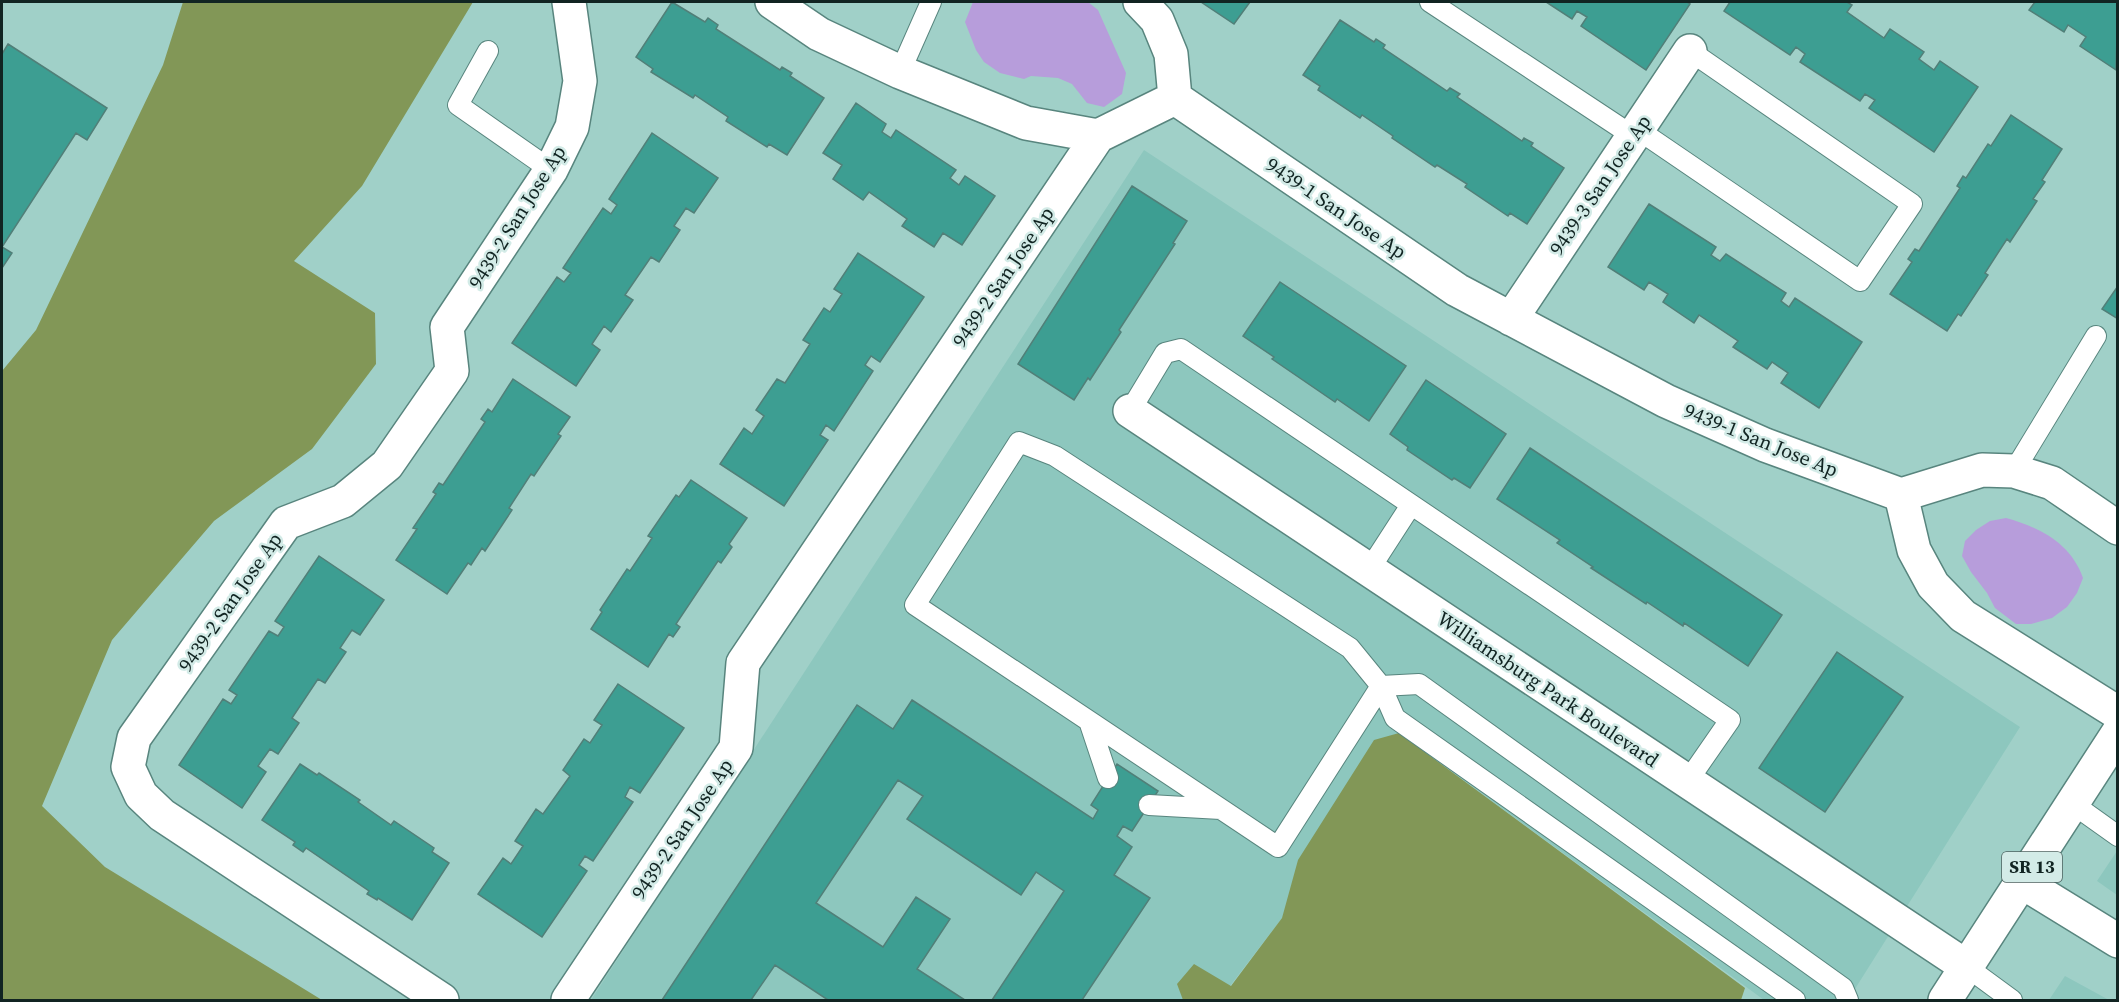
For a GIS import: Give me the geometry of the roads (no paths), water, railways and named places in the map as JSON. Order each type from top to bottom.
[{"type":"street","name":"9439-2 San Jose Ap","points":[[442,1000],[162,815],[141,795],[128,767],[134,738],[286,524],[343,501],[387,465],[452,371],[447,327],[551,170],[572,127],[580,81],[569,2]]},
{"type":"street","points":[[771,2],[819,33],[900,72],[1026,123],[1098,136],[1174,98],[1171,54],[1157,20],[1140,2]]},
{"type":"street","name":"9439-3 San Jose Ap","points":[[1511,319],[1690,51]]},
{"type":"street","name":"9439-1 San Jose Ap","points":[[1174,98],[1457,290],[1666,401],[1765,445],[1901,495]]},
{"type":"street","name":"9439-2 San Jose Ap","points":[[568,1000],[736,748],[743,663],[1098,136]]},
{"type":"street","name":"Williamsburg Park Boulevard","points":[[1130,411],[1967,967]]},
{"type":"street","points":[[2118,528],[2052,483],[2014,471],[1982,470],[1901,495],[1914,550],[1933,585],[1963,616],[2118,713]]},
{"type":"street","name":"SR 13","points":[[1945,1000],[2118,733]]},
{"type":"street","points":[[2022,882],[2118,941]]},
{"type":"lane","points":[[900,72],[931,2]]},
{"type":"lane","points":[[1430,2],[1860,280],[1912,204],[1690,51]]},
{"type":"lane","points":[[488,51],[458,105],[551,170]]},
{"type":"lane","points":[[2014,471],[2096,336]]},
{"type":"lane","points":[[1130,411],[1165,353],[1181,349],[1730,720],[1688,782]]},
{"type":"lane","points":[[1381,686],[1278,847],[915,605],[1019,442],[1055,456],[1350,648],[1381,686],[1395,718],[1796,1000]]},
{"type":"lane","points":[[1369,570],[1411,505]]},
{"type":"lane","points":[[1381,686],[1419,684],[1843,988],[1848,1000]]},
{"type":"lane","points":[[1089,721],[1108,778]]},
{"type":"lane","points":[[2073,804],[2118,836]]},
{"type":"lane","points":[[1149,805],[1221,809]]},
{"type":"lane","points":[[1967,967],[2012,1000]]}]
